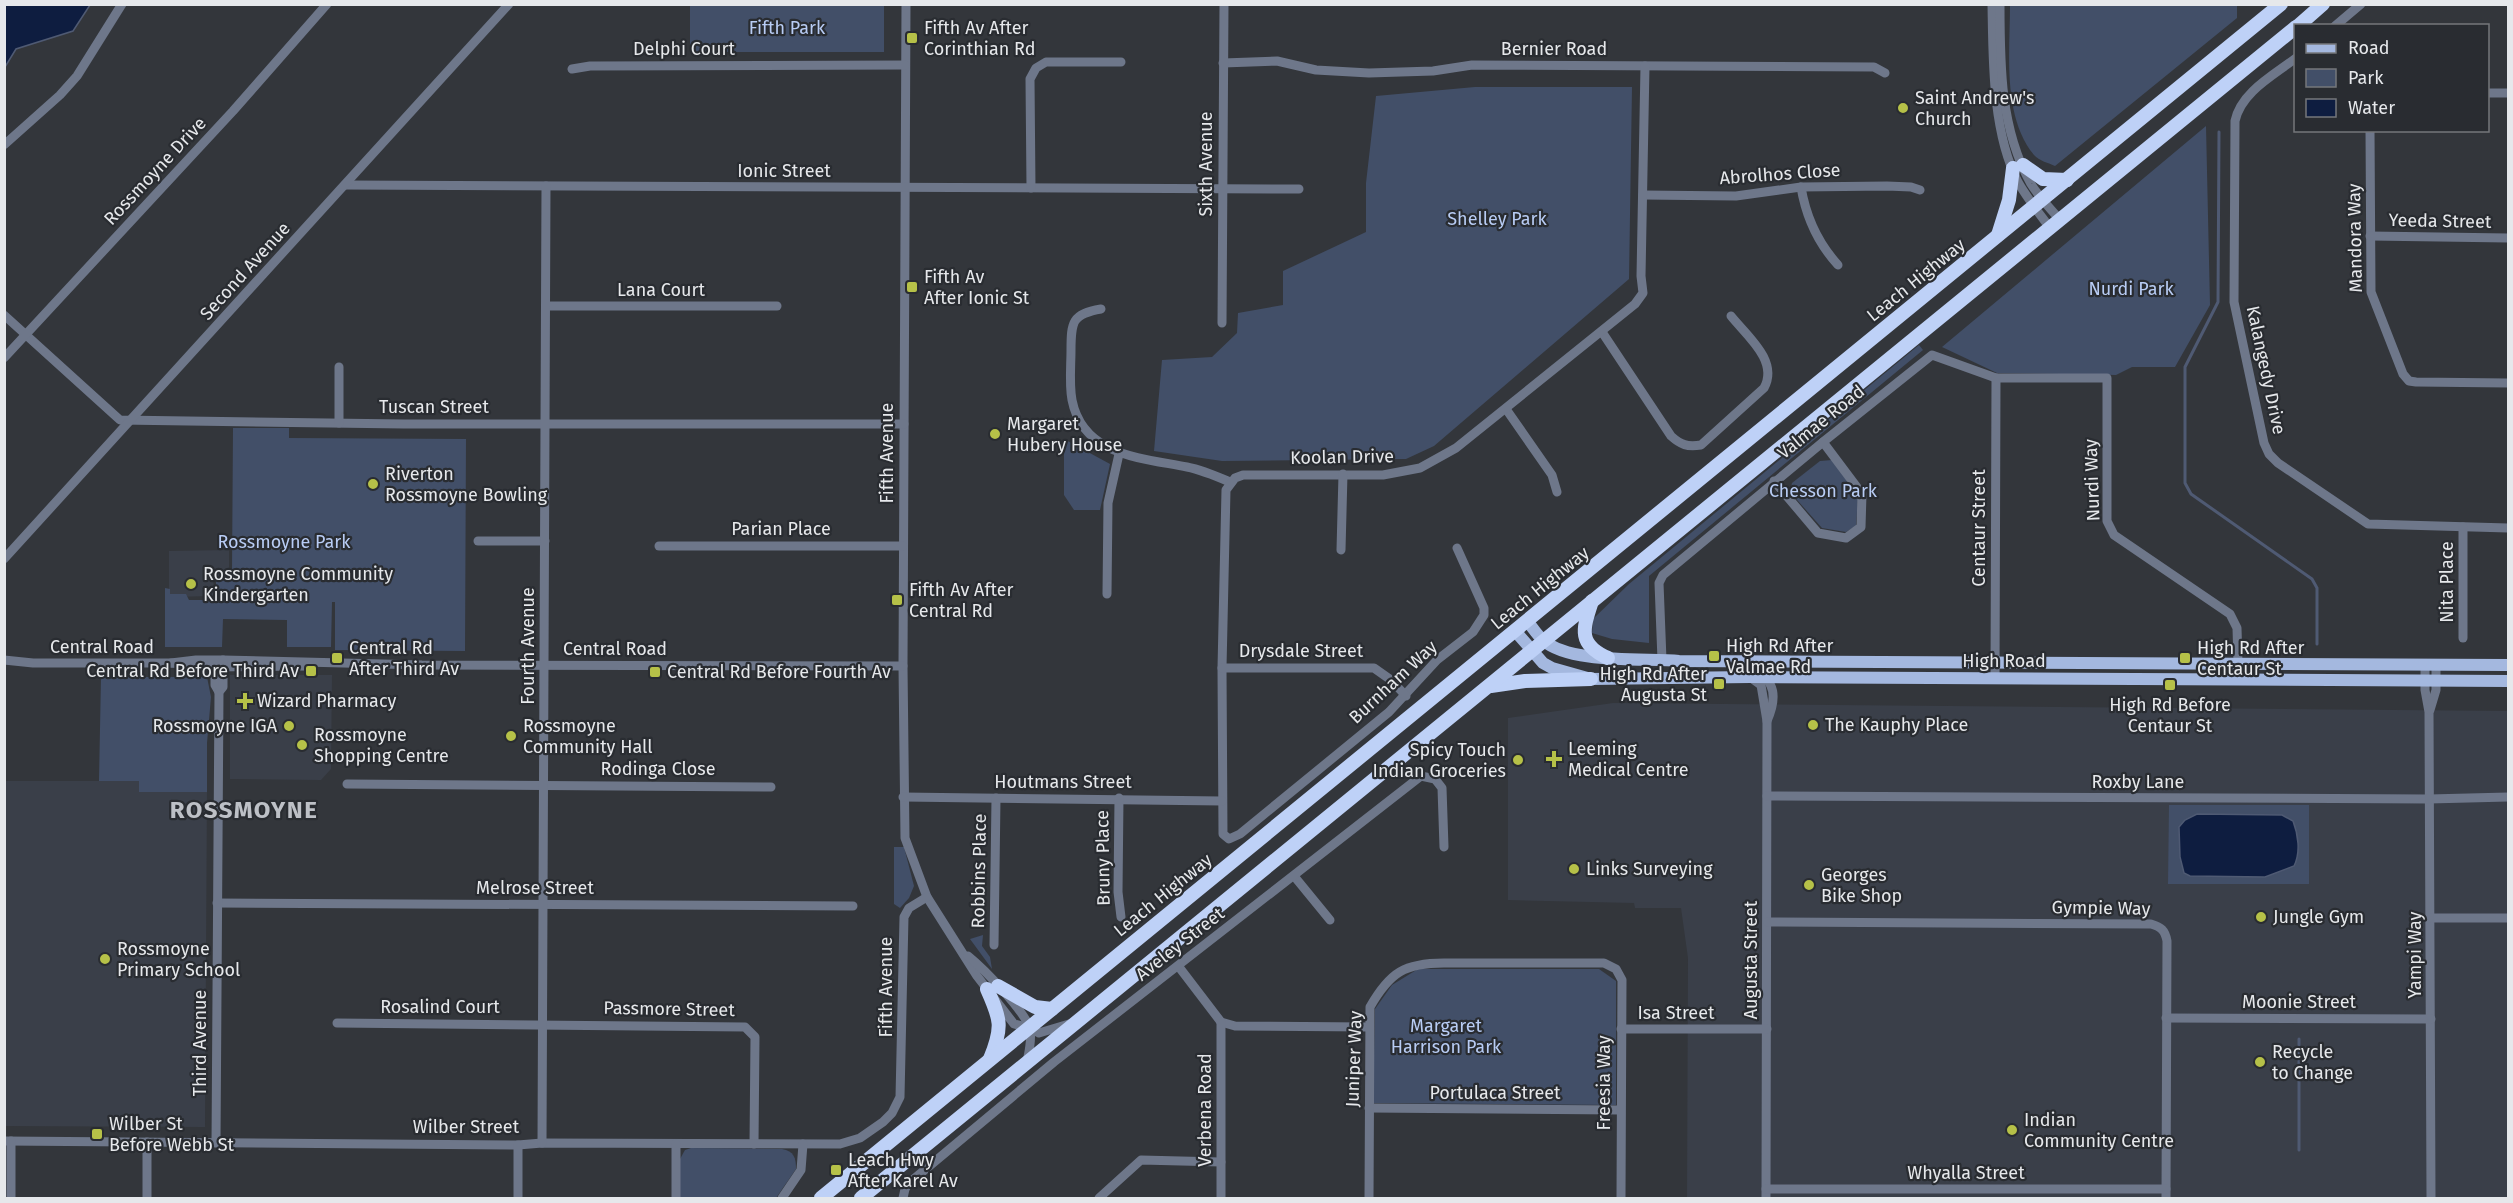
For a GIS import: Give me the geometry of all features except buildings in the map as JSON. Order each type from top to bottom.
[{"type":"highway","name":"Leach Highway","points":[[821,1198],[2282,4]]},
{"type":"highway","points":[[2299,24],[2324,4]]},
{"type":"highway","points":[[861,1198],[2294,28]]},
{"type":"highway","points":[[1998,237],[2018,167],[2043,178],[2067,180]]},
{"type":"highway","points":[[1592,601],[1585,636],[1593,651],[1608,658]]},
{"type":"highway","points":[[1487,687],[1525,681],[1591,679]]},
{"type":"highway","points":[[993,988],[1035,1007],[1052,1009]]},
{"type":"highway","points":[[989,1061],[997,1042],[1000,1017],[993,988]]},
{"type":"main road","points":[[1528,622],[1544,641]]},
{"type":"main road","name":"High Road","points":[[1516,632],[1531,651],[1552,668],[1591,679],[1750,677],[2508,681]]},
{"type":"main road","name":"High Road","points":[[1544,641],[1556,648],[1608,658],[1662,660],[2508,664]]},
{"type":"street","points":[[4,145],[60,95],[77,76],[122,4]]},
{"type":"street","name":"Rossmoyne Drive","points":[[4,358],[233,111],[327,4]]},
{"type":"street","name":"Second Avenue","points":[[4,559],[509,4]]},
{"type":"street","name":"Fifth Avenue","points":[[906,4],[904,838],[927,897],[964,953],[985,970],[993,988],[1030,1028]]},
{"type":"street","name":"Sixth Avenue","points":[[1222,323],[1224,4]]},
{"type":"street","points":[[1992,4],[1993,76],[1998,110],[2018,167]]},
{"type":"street","points":[[2000,4],[2001,88],[2018,167],[2018,181],[2055,224]]},
{"type":"street","points":[[2337,24],[2361,4]]},
{"type":"street","name":"Kalangedy Drive","points":[[2294,59],[2244,99],[2235,121],[2235,302],[2264,443],[2278,463],[2368,524],[2508,528]]},
{"type":"street","name":"Bernier Road","points":[[1222,63],[1277,61],[1316,70],[1369,73],[1433,71],[1472,65],[1874,67],[1885,73]]},
{"type":"street","points":[[1031,188],[1030,79],[1036,68],[1046,62],[1121,62]]},
{"type":"street","name":"Delphi Court","points":[[572,69],[590,66],[905,65]]},
{"type":"street","name":"Koolan Drive","points":[[1230,482],[1243,475],[1383,475],[1420,468],[1456,448],[1635,304],[1643,293],[1641,276],[1645,66]]},
{"type":"street","points":[[2489,93],[2508,93]]},
{"type":"street","name":"Mandora Way","points":[[2370,132],[2371,292],[2403,374],[2409,381],[2416,382],[2508,383]]},
{"type":"street","name":"Ionic Street","points":[[345,185],[1299,189]]},
{"type":"street","name":"Fourth Avenue","points":[[542,1143],[546,186]]},
{"type":"street","name":"Abrolhos Close","points":[[1643,195],[1736,196],[1801,187],[1887,186],[1911,187],[1920,190]]},
{"type":"street","points":[[1801,187],[1810,224],[1828,254],[1838,265]]},
{"type":"street","name":"Yeeda Street","points":[[2370,236],[2508,238]]},
{"type":"street","name":"Lana Court","points":[[546,306],[777,306]]},
{"type":"street","points":[[1101,309],[1084,312],[1074,320],[1071,330],[1071,391],[1074,408],[1082,425],[1097,442],[1119,454],[1205,472],[1230,482],[1224,501],[1222,801]]},
{"type":"street","name":"Tuscan Street","points":[[4,315],[120,420],[339,423],[904,424]]},
{"type":"street","points":[[1602,332],[1671,436],[1685,446],[1701,445],[1764,388],[1769,377],[1767,362],[1731,316]]},
{"type":"street","name":"Valmae Road","points":[[1662,660],[1659,578],[1822,442],[1932,355],[1996,378]]},
{"type":"street","points":[[339,367],[339,423]]},
{"type":"street","name":"Centaur Street","points":[[1995,679],[1996,378]]},
{"type":"street","name":"Nurdi Way","points":[[1996,378],[2107,378],[2109,529],[2114,535],[2230,614],[2238,628],[2238,663]]},
{"type":"street","points":[[1506,409],[1551,475],[1557,492]]},
{"type":"street","points":[[1774,482],[1818,533],[1846,538],[1861,527],[1862,494],[1822,442]]},
{"type":"street","points":[[1107,594],[1108,503],[1119,454]]},
{"type":"street","points":[[1341,550],[1343,474]]},
{"type":"street","name":"Nita Place","points":[[2463,527],[2463,638]]},
{"type":"street","points":[[478,541],[545,541]]},
{"type":"street","name":"Parian Place","points":[[659,546],[903,546]]},
{"type":"street","name":"Burnham Way","points":[[1222,801],[1223,834],[1229,839],[1235,837],[1389,712],[1437,660],[1473,632],[1484,615],[1483,602],[1457,548]]},
{"type":"street","name":"Central Road","points":[[4,660],[33,663],[219,664],[290,660],[327,664],[903,666]]},
{"type":"street","points":[[1739,661],[1768,678],[1774,692]]},
{"type":"street","name":"Central Road","points":[[4,667],[33,663]]},
{"type":"street","name":"Third Avenue","points":[[216,1143],[219,692],[223,687],[219,664]]},
{"type":"street","name":"Yampi Way","points":[[2431,664],[2431,680],[2436,690],[2429,712],[2432,918],[2431,1198]]},
{"type":"street","name":"Drysdale Street","points":[[1222,668],[1374,668],[1391,680],[1406,696]]},
{"type":"street","name":"Augusta Street","points":[[1750,677],[1761,685],[1767,721],[1766,1194]]},
{"type":"street","points":[[1774,692],[1779,684],[1788,678]]},
{"type":"street","name":"Augusta Street","points":[[1767,721],[1772,708],[1774,692]]},
{"type":"street","name":"Aveley Street","points":[[903,1198],[909,1183],[1054,1062],[1179,967],[1421,776],[1436,779],[1442,788],[1444,847]]},
{"type":"street","name":"Rodinga Close","points":[[347,784],[771,787]]},
{"type":"street","name":"Roxby Lane","points":[[1767,796],[2429,799],[2508,797]]},
{"type":"street","name":"Houtmans Street","points":[[903,797],[1222,801]]},
{"type":"street","name":"Robbins Place","points":[[994,945],[996,798]]},
{"type":"street","name":"Bruny Place","points":[[1119,798],[1118,892],[1121,917]]},
{"type":"street","points":[[1294,876],[1330,920]]},
{"type":"street","name":"Fifth Avenue","points":[[901,1089],[903,916],[909,908],[927,897]]},
{"type":"street","name":"Melrose Street","points":[[217,903],[853,906]]},
{"type":"street","points":[[2432,918],[2508,918]]},
{"type":"street","name":"Gympie Way","points":[[1768,922],[2151,924],[2165,931],[2167,941],[2166,1194]]},
{"type":"street","name":"Juniper Way","points":[[1369,1198],[1370,1007],[1378,993],[1398,973],[1418,963],[1604,963],[1616,969]]},
{"type":"street","points":[[1179,967],[1221,1022],[1235,1026],[1369,1027]]},
{"type":"street","name":"Freesia Way","points":[[1616,969],[1622,980],[1621,1198]]},
{"type":"street","name":"Moonie Street","points":[[2166,1018],[2432,1019]]},
{"type":"street","points":[[1030,1028],[1039,1033],[1077,1022]]},
{"type":"street","name":"Verbena Road","points":[[1221,1022],[1221,1198]]},
{"type":"street","name":"Rosalind Court","points":[[337,1023],[543,1024]]},
{"type":"street","name":"Passmore Street","points":[[543,1024],[745,1027],[755,1037],[754,1144]]},
{"type":"street","points":[[1027,1062],[1031,1043],[1030,1028]]},
{"type":"street","name":"Isa Street","points":[[1621,1029],[1767,1029]]},
{"type":"street","name":"Wilber Street","points":[[8,1141],[518,1145],[542,1143],[840,1144],[860,1138],[892,1113],[897,1105],[901,1089]]},
{"type":"street","name":"Portulaca Street","points":[[1369,1108],[1620,1110]]},
{"type":"street","points":[[8,1141],[10,1198]]},
{"type":"street","points":[[147,1142],[147,1198]]},
{"type":"street","points":[[676,1144],[676,1198]]},
{"type":"street","points":[[782,1198],[801,1170],[803,1144]]},
{"type":"street","points":[[518,1145],[518,1198]]},
{"type":"street","points":[[1099,1198],[1141,1160],[1221,1162]]},
{"type":"street","name":"Whyalla Street","points":[[1766,1194],[2166,1194]]},
{"type":"shaded area","name":"Rossmoyne Community Kindergarten","points":[[229,550],[229,570],[214,571],[213,596],[169,597],[169,551]]},
{"type":"shaded area","points":[[230,675],[332,675],[331,769],[321,780],[230,779]]},
{"type":"shaded area","points":[[1613,703],[2508,711],[2508,1198],[1687,1198],[1688,958],[1681,908],[1635,908],[1634,903],[1508,900],[1508,718]]},
{"type":"shaded area","name":"Rossmoyne Primary School","points":[[5,781],[139,781],[140,792],[207,792],[205,1127],[5,1126]]},
{"type":"green space","name":"Fifth Park","points":[[690,5],[884,5],[884,52],[690,52]]},
{"type":"green space","points":[[2010,5],[2237,5],[2237,18],[2055,166],[2034,155],[2017,122],[2010,83]]},
{"type":"green space","name":"Shelley Park","points":[[1475,87],[1632,87],[1629,279],[1434,446],[1406,459],[1222,461],[1154,451],[1162,360],[1212,357],[1237,333],[1238,313],[1283,305],[1283,271],[1366,232],[1366,183],[1376,96]]},
{"type":"green space","name":"Nurdi Park","points":[[2206,126],[2210,305],[2175,367],[2132,367],[2116,375],[1997,373],[1942,347]]},
{"type":"green space","points":[[1919,345],[1923,350],[1649,576],[1649,643],[1612,639],[1592,633],[1593,619],[1629,584]]},
{"type":"green space","name":"Rossmoyne Park","points":[[233,428],[289,428],[289,438],[466,439],[465,651],[335,650],[335,602],[332,602],[331,647],[287,647],[287,620],[223,619],[222,647],[165,647],[165,588],[170,589],[170,594],[186,594],[189,600],[216,600],[216,572],[232,572]]},
{"type":"green space","points":[[1064,439],[1110,464],[1100,510],[1074,510],[1064,495]]},
{"type":"green space","name":"Chesson Park","points":[[1832,460],[1858,496],[1856,526],[1846,532],[1822,528],[1790,492],[1792,483],[1820,461]]},
{"type":"green space","points":[[101,677],[207,677],[211,697],[207,743],[207,792],[139,792],[139,781],[99,781]]},
{"type":"green space","points":[[2169,805],[2309,805],[2309,884],[2168,884]]},
{"type":"green space","points":[[894,847],[904,847],[914,886],[909,898],[900,908],[894,904]]},
{"type":"green space","points":[[983,935],[982,946],[990,957],[992,969],[970,939]]},
{"type":"green space","name":"Margaret Harrison Park","points":[[1418,969],[1599,969],[1616,981],[1616,1105],[1373,1103],[1375,1009],[1392,985]]},
{"type":"green space","points":[[691,1148],[782,1149],[794,1156],[796,1169],[776,1198],[680,1198],[680,1159],[685,1150]]},
{"type":"water","points":[[5,4],[90,5],[73,31],[16,49],[5,67]]},
{"type":"water","points":[[2197,814],[2282,815],[2293,821],[2296,832],[2298,849],[2294,866],[2265,877],[2190,876],[2184,873],[2180,857],[2179,827],[2185,820]]},
{"type":"waterway","points":[[2219,132],[2218,302],[2185,367],[2185,483],[2191,494],[2312,579],[2317,588],[2317,644]]},
{"type":"waterway","points":[[2299,1039],[2299,1150]]},
{"type":"place","name":"Fifth Av After Corinthian Rd","points":[[912,38]]},
{"type":"place","name":"Saint Andrew's Church","points":[[1903,108]]},
{"type":"place","name":"Fifth Av After Ionic St","points":[[912,287]]},
{"type":"place","name":"Margaret Hubery House","points":[[995,434]]},
{"type":"place","name":"Riverton Rossmoyne Bowling","points":[[373,484]]},
{"type":"place","name":"Rossmoyne Community Kindergarten","points":[[191,584]]},
{"type":"place","name":"Fifth Av After Central Rd","points":[[897,600]]},
{"type":"place","name":"High Rd After Valmae Rd","points":[[1714,656]]},
{"type":"place","name":"Central Rd After Third Av","points":[[337,658]]},
{"type":"place","name":"High Rd After Centaur St","points":[[2185,658]]},
{"type":"place","name":"Central Rd Before Third Av","points":[[311,671]]},
{"type":"place","name":"Central Rd Before Fourth Av","points":[[655,672]]},
{"type":"place","name":"High Rd After Augusta St","points":[[1719,684]]},
{"type":"place","name":"High Rd Before Centaur St","points":[[2170,685]]},
{"type":"place","name":"Wizard Pharmacy","points":[[245,701]]},
{"type":"place","name":"The Kauphy Place","points":[[1813,725]]},
{"type":"place","name":"Rossmoyne IGA","points":[[289,726]]},
{"type":"place","name":"Rossmoyne Community Hall","points":[[511,736]]},
{"type":"place","name":"Rossmoyne Shopping Centre","points":[[302,745]]},
{"type":"place","name":"Leeming Medical Centre","points":[[1554,759]]},
{"type":"place","name":"Spicy Touch Indian Groceries","points":[[1518,760]]},
{"type":"place","name":"Links Surveying","points":[[1574,869]]},
{"type":"place","name":"Georges Bike Shop","points":[[1809,885]]},
{"type":"place","name":"Jungle Gym","points":[[2261,917]]},
{"type":"place","name":"Rossmoyne Primary School","points":[[105,959]]},
{"type":"place","name":"Recycle to Change","points":[[2260,1062]]},
{"type":"place","name":"Indian Community Centre","points":[[2012,1130]]},
{"type":"place","name":"Wilber St Before Webb St","points":[[97,1134]]},
{"type":"place","name":"Leach Hwy After Karel Av","points":[[836,1170]]},
{"type":"district","name":"ROSSMOYNE","points":[[244,810]]}]
